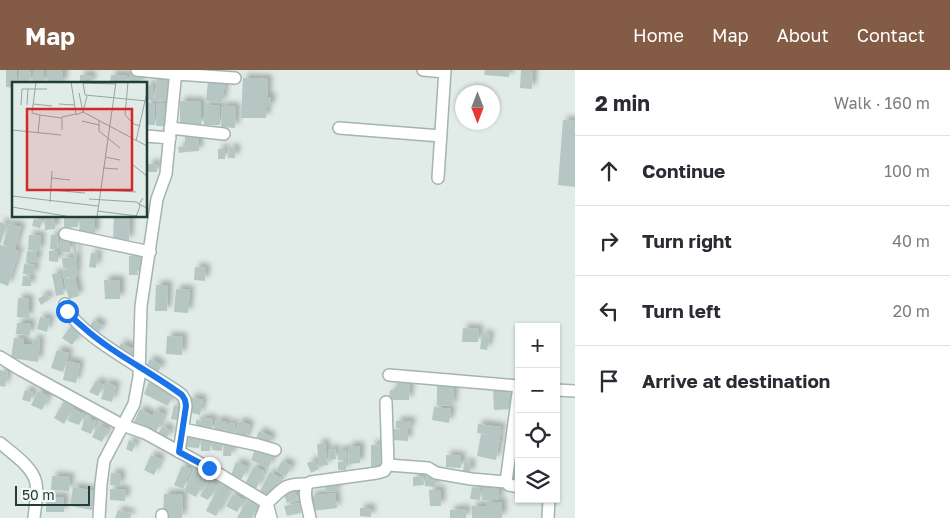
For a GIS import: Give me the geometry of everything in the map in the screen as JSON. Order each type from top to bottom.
[{"type":"street","points":[[137,70],[235,78]]},
{"type":"street","points":[[423,70],[445,71],[438,178]]},
{"type":"street","points":[[99,518],[100,484],[104,461],[134,404],[139,377],[141,306],[159,195],[166,174],[176,72]]},
{"type":"street","points":[[339,128],[441,136]]},
{"type":"street","points":[[148,136],[170,133],[224,134]]},
{"type":"street","points":[[148,194],[159,195]]},
{"type":"street","points":[[65,234],[150,252]]},
{"type":"street","points":[[65,304],[71,316],[91,335],[182,395],[186,406],[179,452]]},
{"type":"street","points":[[0,357],[122,425],[145,433],[267,503],[271,518]]},
{"type":"street","points":[[389,374],[515,386]]},
{"type":"street","points":[[560,390],[575,391]]},
{"type":"street","points":[[261,518],[267,503],[286,486],[384,471],[388,465],[386,402]]},
{"type":"street","points":[[506,482],[515,413]]},
{"type":"street","points":[[182,428],[275,450]]},
{"type":"street","points":[[0,442],[33,473],[36,482],[34,518]]},
{"type":"street","points":[[388,465],[428,468],[436,473],[506,482],[515,486]]},
{"type":"street","points":[[307,484],[305,495],[310,518]]},
{"type":"street","points":[[548,518],[549,503]]},
{"type":"building","points":[[6,70],[17,70],[17,82],[12,82],[12,88],[6,87]]},
{"type":"building","points":[[20,70],[31,70],[30,82],[19,82]]},
{"type":"building","points":[[33,70],[44,70],[44,82],[33,82]]},
{"type":"building","points":[[47,70],[63,70],[63,82],[47,82]]},
{"type":"building","points":[[485,70],[510,70],[509,77],[484,75]]},
{"type":"building","points":[[521,70],[533,70],[532,89],[520,88]]},
{"type":"building","points":[[80,75],[92,75],[91,82],[80,82]]},
{"type":"building","points":[[111,75],[127,75],[127,82],[110,82]]},
{"type":"building","points":[[157,75],[169,76],[168,101],[155,100]]},
{"type":"building","points":[[129,77],[141,77],[141,82],[129,82]]},
{"type":"building","points":[[243,78],[268,79],[267,97],[271,97],[271,107],[267,107],[266,118],[241,118]]},
{"type":"building","points":[[208,81],[225,83],[222,103],[206,101]]},
{"type":"building","points":[[148,85],[153,85],[153,100],[148,100]]},
{"type":"building","points":[[180,101],[201,102],[201,125],[180,124]]},
{"type":"building","points":[[148,103],[155,103],[155,125],[148,125]]},
{"type":"building","points":[[157,103],[167,103],[166,126],[156,126]]},
{"type":"building","points":[[204,105],[220,106],[220,125],[204,125]]},
{"type":"building","points":[[222,106],[236,107],[235,128],[221,127]]},
{"type":"building","points":[[563,120],[575,121],[575,187],[558,185]]},
{"type":"building","points":[[198,135],[199,151],[179,153],[178,147],[185,146],[185,136]]},
{"type":"building","points":[[225,148],[225,159],[218,159],[218,149]]},
{"type":"building","points":[[229,148],[236,148],[235,158],[228,158]]},
{"type":"building","points":[[148,164],[157,164],[157,172],[148,172]]},
{"type":"building","points":[[45,218],[55,218],[55,229],[45,230]]},
{"type":"building","points":[[64,218],[77,218],[78,227],[64,228]]},
{"type":"building","points":[[80,218],[95,218],[95,235],[79,234]]},
{"type":"building","points":[[114,218],[130,218],[129,241],[113,240]]},
{"type":"building","points":[[34,219],[42,221],[40,228],[32,226]]},
{"type":"building","points":[[0,222],[7,224],[0,245]]},
{"type":"building","points":[[9,224],[21,227],[15,249],[3,245]]},
{"type":"building","points":[[29,235],[41,236],[40,251],[28,250]]},
{"type":"building","points":[[51,235],[58,235],[57,249],[50,249]]},
{"type":"building","points":[[60,239],[70,239],[70,252],[60,252]]},
{"type":"building","points":[[73,243],[76,243],[77,268],[63,268],[62,258],[74,257]]},
{"type":"building","points":[[0,245],[19,251],[8,286],[0,283]]},
{"type":"building","points":[[27,251],[37,252],[37,263],[26,263]]},
{"type":"building","points":[[49,251],[58,251],[58,262],[49,261]]},
{"type":"building","points":[[91,253],[98,254],[96,268],[89,267]]},
{"type":"building","points":[[142,255],[143,271],[137,271],[138,275],[129,275],[129,256]]},
{"type":"building","points":[[24,264],[35,265],[34,275],[23,274]]},
{"type":"building","points":[[195,267],[206,268],[205,281],[194,280]]},
{"type":"building","points":[[76,268],[77,276],[63,278],[62,270]]},
{"type":"building","points":[[60,273],[64,294],[56,296],[52,274]]},
{"type":"building","points":[[23,276],[31,277],[31,286],[22,286]]},
{"type":"building","points":[[75,277],[79,296],[69,299],[64,280]]},
{"type":"building","points":[[104,280],[120,280],[120,299],[105,299]]},
{"type":"building","points":[[156,285],[168,285],[167,311],[155,311]]},
{"type":"building","points":[[176,289],[190,290],[188,313],[174,312]]},
{"type":"building","points":[[46,294],[50,299],[41,305],[38,299]]},
{"type":"building","points":[[18,298],[29,299],[29,318],[17,317]]},
{"type":"building","points":[[40,317],[50,319],[47,332],[37,329]]},
{"type":"building","points":[[94,320],[103,326],[95,336],[87,330]]},
{"type":"building","points":[[17,323],[31,323],[30,335],[16,334]]},
{"type":"building","points":[[73,323],[83,330],[72,345],[62,338]]},
{"type":"building","points":[[463,328],[479,329],[478,342],[462,342]]},
{"type":"building","points":[[482,334],[490,335],[487,350],[480,349]]},
{"type":"building","points":[[167,336],[183,337],[182,355],[166,354]]},
{"type":"building","points":[[14,338],[24,339],[24,344],[32,345],[33,339],[40,340],[38,362],[11,358]]},
{"type":"building","points":[[121,343],[135,350],[131,358],[117,352]]},
{"type":"building","points":[[57,350],[69,353],[63,372],[51,368]]},
{"type":"building","points":[[150,359],[162,365],[157,373],[146,367]]},
{"type":"building","points":[[67,361],[80,364],[76,383],[63,380]]},
{"type":"building","points":[[0,370],[8,372],[5,387],[0,386]]},
{"type":"building","points":[[96,381],[104,385],[98,396],[89,392]]},
{"type":"building","points":[[397,381],[410,381],[409,400],[389,400],[390,390],[397,390]]},
{"type":"building","points":[[149,382],[173,394],[168,406],[144,394]]},
{"type":"building","points":[[437,382],[454,382],[453,406],[437,405]]},
{"type":"building","points":[[106,383],[116,386],[112,402],[101,399]]},
{"type":"building","points":[[25,390],[33,392],[30,402],[22,400]]},
{"type":"building","points":[[493,390],[511,390],[512,409],[494,410]]},
{"type":"building","points":[[38,391],[49,396],[42,410],[31,405]]},
{"type":"building","points":[[191,397],[203,400],[200,415],[188,412]]},
{"type":"building","points":[[64,401],[74,407],[64,424],[54,418]]},
{"type":"building","points":[[174,405],[183,407],[180,421],[171,419]]},
{"type":"building","points":[[434,407],[451,409],[449,423],[432,420]]},
{"type":"building","points":[[73,409],[84,414],[79,425],[68,421]]},
{"type":"building","points":[[140,409],[153,416],[155,410],[164,414],[156,432],[134,422]]},
{"type":"building","points":[[85,418],[96,421],[91,434],[81,430]]},
{"type":"building","points":[[202,418],[213,419],[212,432],[196,429],[196,420],[202,421]]},
{"type":"building","points":[[216,420],[227,422],[224,436],[214,435]]},
{"type":"building","points":[[239,421],[250,425],[245,441],[233,438]]},
{"type":"building","points":[[396,421],[411,421],[411,429],[396,428]]},
{"type":"building","points":[[228,423],[235,424],[232,438],[226,437]]},
{"type":"building","points":[[478,424],[501,427],[500,436],[477,433]]},
{"type":"building","points":[[98,425],[108,429],[102,442],[92,437]]},
{"type":"building","points":[[163,426],[171,431],[165,440],[157,435]]},
{"type":"building","points":[[393,429],[408,430],[408,441],[393,440]]},
{"type":"building","points":[[259,431],[272,437],[268,446],[255,441]]},
{"type":"building","points":[[186,434],[201,435],[199,448],[185,447]]},
{"type":"building","points":[[481,434],[500,437],[496,460],[477,456]]},
{"type":"building","points":[[201,438],[211,438],[210,451],[201,451]]},
{"type":"building","points":[[129,440],[136,443],[132,452],[126,449]]},
{"type":"building","points":[[213,440],[222,440],[222,451],[212,450]]},
{"type":"building","points":[[224,441],[233,442],[231,456],[223,456]]},
{"type":"building","points":[[325,443],[328,465],[319,466],[317,444]]},
{"type":"building","points":[[386,444],[386,466],[371,467],[371,445]]},
{"type":"building","points":[[348,446],[360,446],[360,463],[349,464]]},
{"type":"building","points":[[256,447],[274,455],[268,468],[251,460]]},
{"type":"building","points":[[328,449],[335,449],[336,459],[329,460]]},
{"type":"building","points":[[338,450],[347,450],[347,460],[338,460]]},
{"type":"building","points":[[151,455],[161,459],[154,475],[144,470]]},
{"type":"building","points":[[446,455],[461,456],[461,468],[446,467]]},
{"type":"building","points":[[512,456],[515,456],[515,482],[511,481]]},
{"type":"building","points":[[315,460],[319,469],[311,473],[307,463]]},
{"type":"building","points":[[282,461],[292,466],[286,476],[276,471]]},
{"type":"building","points":[[346,461],[346,470],[338,470],[338,462]]},
{"type":"building","points":[[236,462],[247,466],[242,479],[231,475]]},
{"type":"building","points":[[464,462],[471,463],[470,474],[463,473]]},
{"type":"building","points":[[182,466],[191,469],[183,489],[174,485]]},
{"type":"building","points":[[254,466],[264,471],[256,489],[245,484]]},
{"type":"building","points":[[194,470],[200,473],[199,477],[205,480],[196,497],[184,491]]},
{"type":"building","points":[[270,472],[281,478],[270,499],[259,493]]},
{"type":"building","points":[[425,472],[435,472],[435,487],[425,486]]},
{"type":"building","points":[[111,473],[121,474],[120,486],[110,485]]},
{"type":"building","points":[[52,476],[70,477],[69,491],[51,490]]},
{"type":"building","points":[[423,476],[424,485],[413,486],[413,477]]},
{"type":"building","points":[[336,480],[337,491],[326,492],[324,481]]},
{"type":"building","points":[[209,481],[217,485],[208,500],[200,496]]},
{"type":"building","points":[[220,484],[230,489],[216,516],[206,511]]},
{"type":"building","points":[[73,487],[96,491],[92,510],[70,506]]},
{"type":"building","points":[[472,487],[481,488],[480,500],[470,499]]},
{"type":"building","points":[[483,488],[499,489],[499,500],[482,500]]},
{"type":"building","points":[[110,489],[126,490],[125,501],[110,500]]},
{"type":"building","points":[[294,489],[298,500],[287,503],[283,491]]},
{"type":"building","points":[[429,490],[441,490],[441,506],[430,506]]},
{"type":"building","points":[[335,493],[337,508],[311,511],[310,496]]},
{"type":"building","points":[[164,494],[183,494],[182,518],[163,518]]},
{"type":"building","points":[[233,494],[244,500],[237,512],[226,506]]},
{"type":"building","points":[[46,497],[64,497],[64,512],[46,512]]},
{"type":"building","points":[[247,500],[259,506],[252,518],[237,518]]},
{"type":"building","points":[[486,502],[502,502],[502,518],[472,518],[472,506],[485,506],[486,515]]},
{"type":"building","points":[[299,503],[301,513],[287,516],[284,506]]},
{"type":"building","points":[[360,508],[371,508],[371,517],[360,516]]},
{"type":"building","points":[[466,509],[466,518],[450,518],[450,510]]},
{"type":"building","points":[[118,510],[132,514],[130,518],[115,518]]},
{"type":"route","points":[[67,311],[91,335],[182,395],[186,406],[179,452],[209,468]]}]
